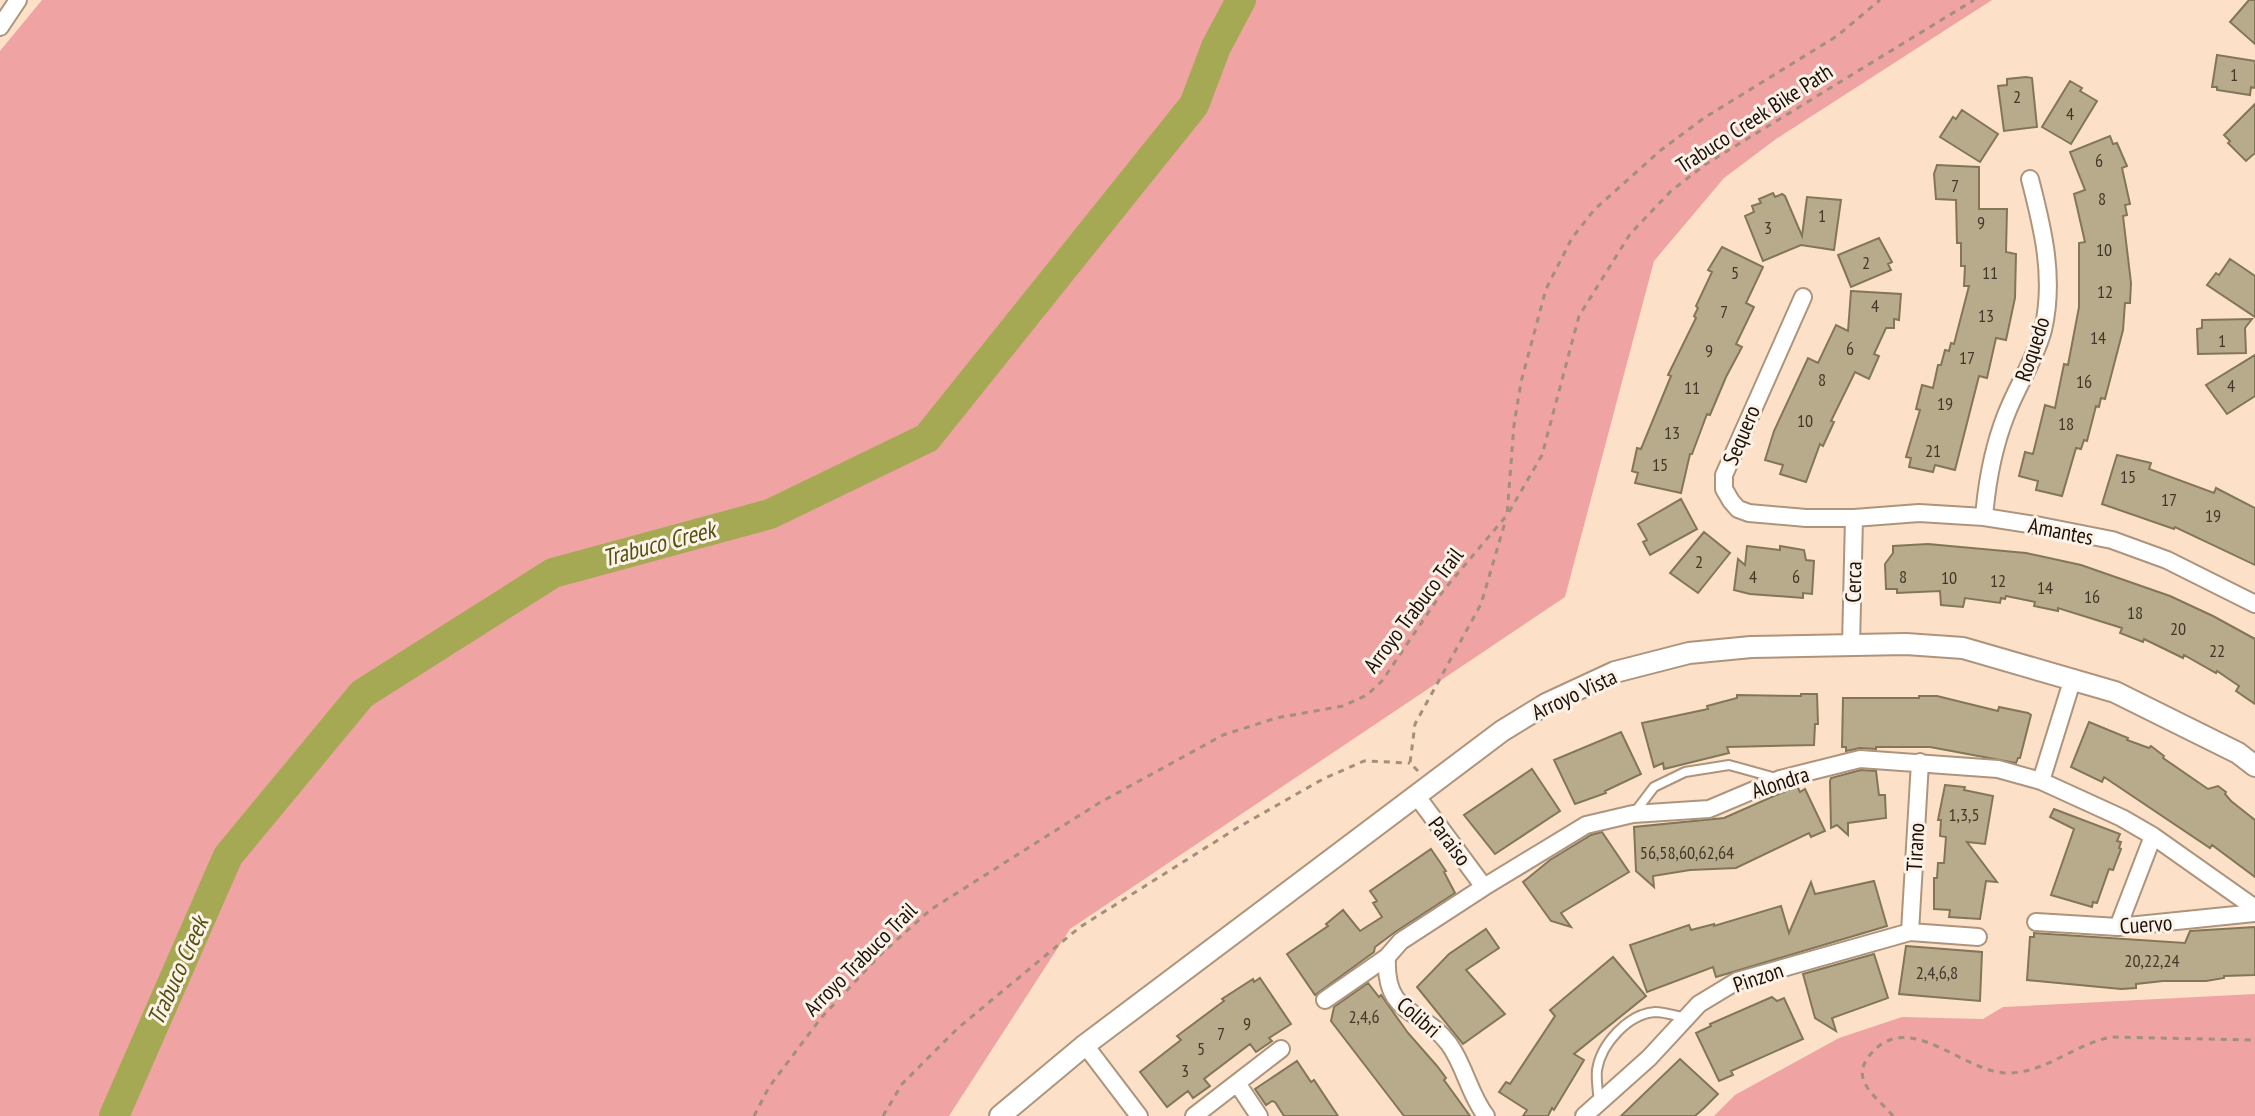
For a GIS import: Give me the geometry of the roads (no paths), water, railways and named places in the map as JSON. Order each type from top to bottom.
[{"type":"street","points":[[0,27],[18,0]]},
{"type":"street","name":"Roquedo","points":[[1984,517],[1989,469],[2006,414],[2027,373],[2043,330],[2049,276],[2043,226],[2030,179]]},
{"type":"street","name":"Sequero","points":[[1803,297],[1724,475],[1724,489],[1738,509],[1749,513],[1854,518]]},
{"type":"street","name":"Amantes","points":[[1854,518],[1919,513],[1984,517],[2112,540],[2167,560],[2255,604]]},
{"type":"street","name":"Cerca","points":[[1851,645],[1854,518]]},
{"type":"street","name":"Arroyo Vista","points":[[1000,1116],[1085,1045],[1502,731],[1580,687],[1615,672],[1689,653],[1751,647],[1906,644],[1963,648],[2115,692],[2238,753],[2255,766]]},
{"type":"street","points":[[2041,781],[2073,678]]},
{"type":"street","name":"Alondra","points":[[1325,1000],[1387,957],[1401,941],[1586,825],[1633,814],[1709,809],[1780,779],[1860,759],[1998,769],[2041,781],[2122,818],[2153,836],[2255,910]]},
{"type":"street","name":"Tirano","points":[[1910,932],[1920,762]]},
{"type":"street","name":"Paraiso","points":[[1422,790],[1484,887]]},
{"type":"street","points":[[2118,927],[2153,836]]},
{"type":"street","name":"Cuervo","points":[[2036,922],[2118,927],[2255,910]]},
{"type":"street","name":"Pinzon","points":[[1584,1116],[1649,1058],[1699,1004],[1737,981],[1910,932],[1978,937]]},
{"type":"street","name":"Colibri","points":[[1387,957],[1386,977],[1390,991],[1414,1016],[1436,1030],[1448,1043],[1486,1116]]},
{"type":"street","points":[[1085,1045],[1139,1116]]},
{"type":"street","points":[[1194,1116],[1281,1049]]},
{"type":"street","points":[[1237,1083],[1259,1116]]},
{"type":"lane","points":[[1633,814],[1654,787],[1685,772],[1729,765],[1780,779]]},
{"type":"lane","points":[[1599,1102],[1597,1071],[1612,1038],[1635,1017],[1656,1012],[1686,1018]]},
{"type":"waterway","name":"Trabuco Creek","points":[[114,1116],[228,856],[362,694],[553,573],[770,514],[927,438],[1194,105],[1216,47],[1241,0]]}]
